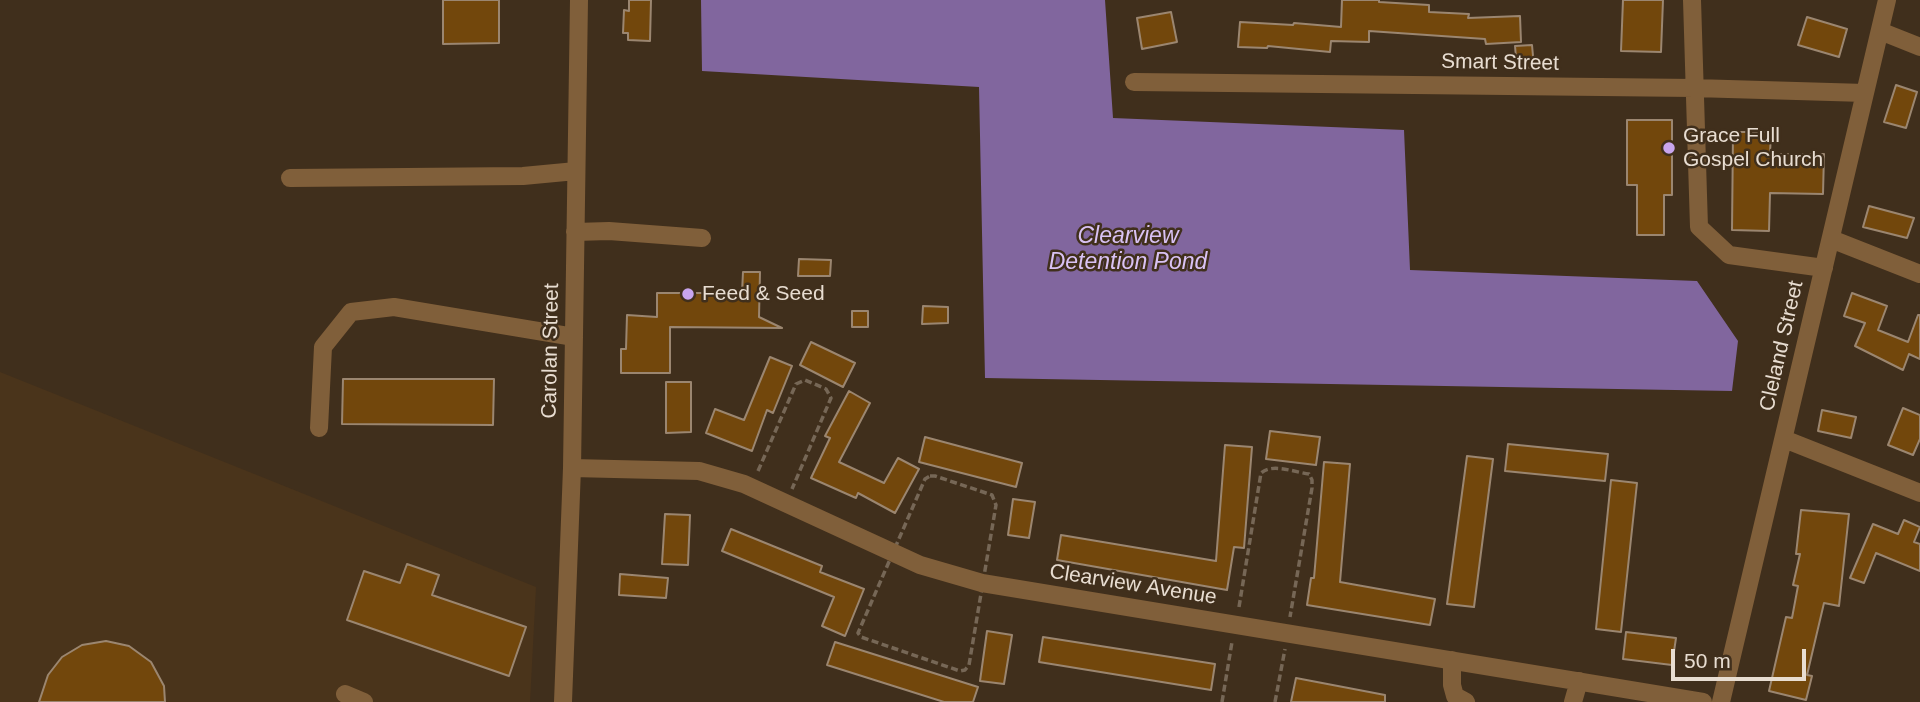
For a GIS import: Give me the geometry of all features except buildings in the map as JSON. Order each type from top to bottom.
[{"type":"street","name":"Carolan Street","points":[[563,702],[572,468],[579,0]]},
{"type":"street","points":[[1692,0],[1699,227],[1729,255],[1824,268]]},
{"type":"street","name":"Cleland Street","points":[[1721,702],[1887,0]]},
{"type":"street","points":[[1880,31],[1920,47]]},
{"type":"street","name":"Smart Street","points":[[1134,82],[1694,88],[1865,93]]},
{"type":"street","points":[[290,178],[523,176],[576,171]]},
{"type":"street","points":[[575,232],[609,231],[702,238]]},
{"type":"street","points":[[1831,239],[1920,274]]},
{"type":"street","points":[[319,428],[323,347],[351,312],[394,307],[574,337]]},
{"type":"street","points":[[1784,439],[1920,493]]},
{"type":"street","name":"Clearview Avenue","points":[[572,468],[699,471],[751,488],[920,565],[982,583],[1703,702]]},
{"type":"street","points":[[1452,660],[1452,685],[1455,695],[1466,702]]},
{"type":"street","points":[[1573,702],[1579,681]]},
{"type":"street","points":[[345,694],[364,702]]},
{"type":"path","points":[[751,488],[796,384],[805,380],[816,384],[826,389],[831,398],[786,503]]},
{"type":"path","points":[[1222,702],[1261,473],[1271,467],[1309,474],[1312,480],[1275,702]]},
{"type":"shaded area","points":[[0,372],[536,587],[530,702],[0,702]]},
{"type":"water","name":"Clearview Detention Pond","points":[[701,0],[1105,0],[1113,118],[1404,130],[1410,270],[1697,281],[1738,341],[1732,391],[985,378],[979,87],[702,71]]},
{"type":"place","name":"Grace Full Gospel Church","points":[[1669,148]]},
{"type":"place","name":"Feed & Seed","points":[[688,294]]}]
